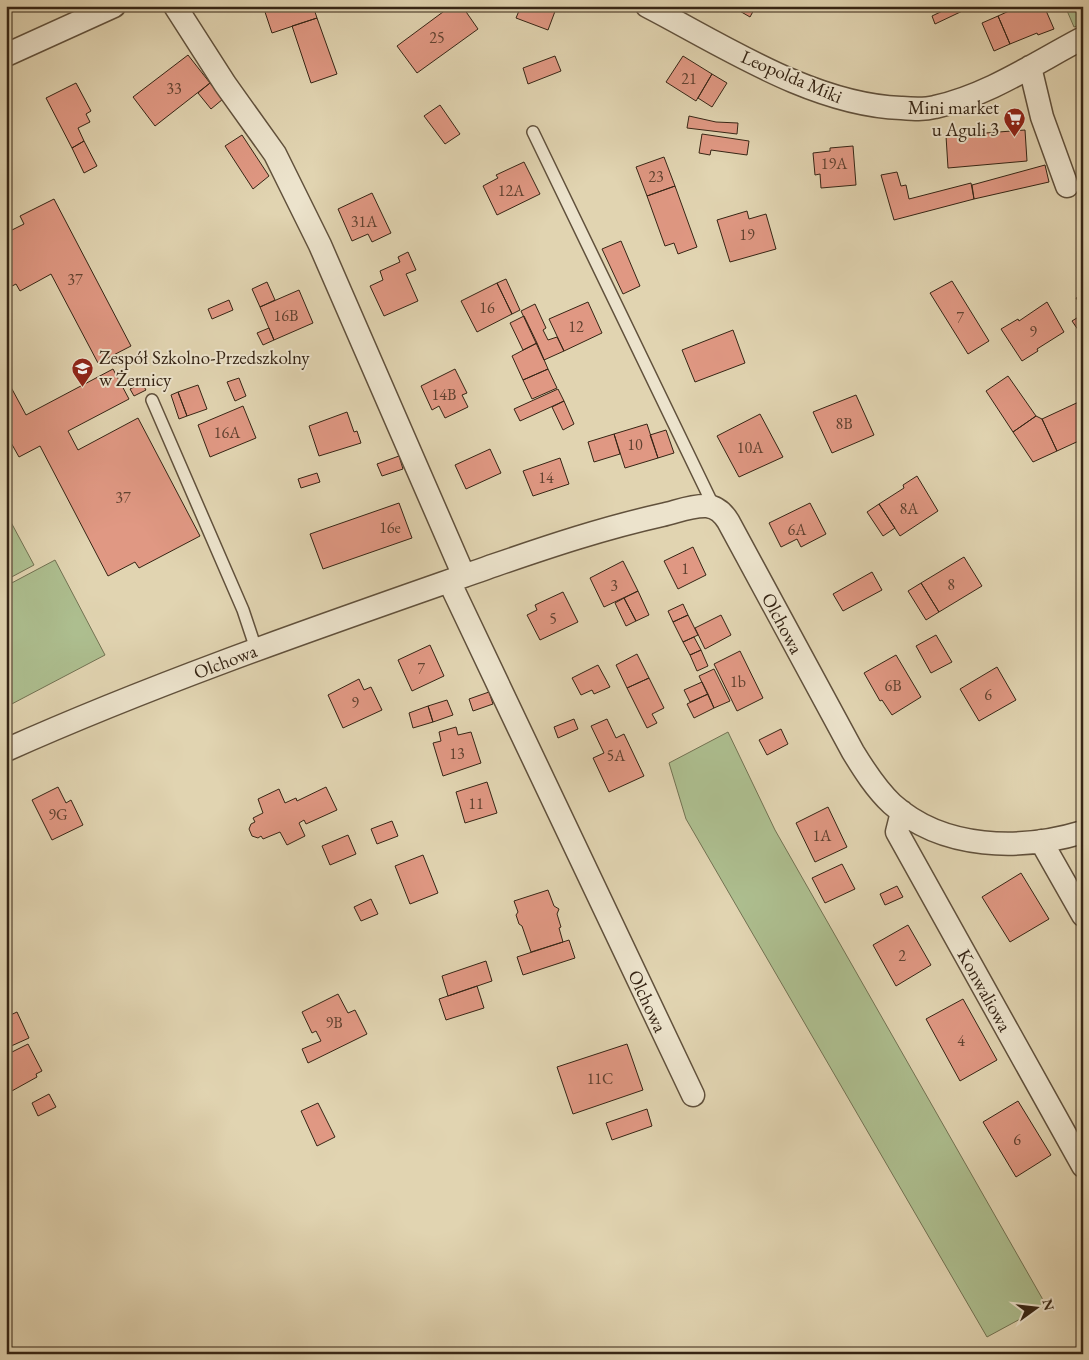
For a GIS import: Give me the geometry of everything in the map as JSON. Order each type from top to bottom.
[{"type":"street","points":[[6,55],[114,6]]},
{"type":"street","points":[[176,6],[225,84],[275,154],[320,245],[456,579]]},
{"type":"street","name":"Leopolda Miki","points":[[647,6],[789,79],[836,97],[862,104],[897,108],[934,108],[981,92],[1083,38]]},
{"type":"street","points":[[1030,67],[1042,117],[1067,186]]},
{"type":"street","name":"Olchowa","points":[[6,750],[83,715],[256,649],[456,579],[604,529],[695,507],[708,506],[714,507],[724,514],[853,752],[875,785],[891,803],[902,812],[941,832],[983,843],[1003,844],[1041,841],[1083,832]]},
{"type":"street","name":"Olchowa","points":[[456,579],[693,1095]]},
{"type":"street","name":"Konwaliowa","points":[[902,812],[897,832],[1083,1166]]},
{"type":"street","points":[[1041,841],[1083,914]]},
{"type":"lane","points":[[533,132],[714,507]]},
{"type":"lane","points":[[152,400],[243,610],[256,649]]},
{"type":"green space","points":[[1065,6],[1083,6],[1083,24],[1074,27]]},
{"type":"green space","points":[[6,513],[34,565],[6,580]]},
{"type":"green space","points":[[55,560],[105,655],[6,707],[6,586]]},
{"type":"green space","points":[[728,732],[775,830],[1046,1305],[987,1337],[686,819],[669,763]]},
{"type":"building","points":[[263,6],[313,6],[317,18],[272,33]]},
{"type":"building","points":[[397,6],[414,6],[398,10]]},
{"type":"building","points":[[451,6],[462,6],[478,29],[417,73],[397,46]]},
{"type":"building","points":[[521,6],[557,6],[548,30],[516,18]]},
{"type":"building","points":[[731,6],[756,6],[750,17]]},
{"type":"building","points":[[953,6],[973,6],[935,24],[932,16]]},
{"type":"building","points":[[1020,6],[1044,6],[1054,29],[1038,35],[1037,33],[1010,44],[998,16]]},
{"type":"building","points":[[998,16],[1010,44],[994,51],[982,23]]},
{"type":"building","points":[[317,18],[337,74],[311,83],[292,26]]},
{"type":"building","points":[[188,55],[210,83],[155,126],[133,97]]},
{"type":"building","points":[[555,56],[561,71],[528,84],[523,68]]},
{"type":"building","points":[[683,56],[712,74],[696,101],[666,82]]},
{"type":"building","points":[[712,74],[727,83],[712,107],[698,98]]},
{"type":"building","points":[[76,83],[91,111],[86,114],[90,122],[78,128],[84,141],[72,148],[46,98]]},
{"type":"building","points":[[210,83],[223,99],[211,109],[198,93]]},
{"type":"building","points":[[440,105],[460,134],[445,144],[424,116]]},
{"type":"building","points":[[689,116],[716,122],[738,123],[737,134],[687,128]]},
{"type":"building","points":[[1025,130],[1027,161],[948,168],[946,136]]},
{"type":"building","points":[[702,134],[749,141],[747,155],[711,150],[710,155],[699,153]]},
{"type":"building","points":[[242,135],[269,176],[253,189],[225,146]]},
{"type":"building","points":[[84,141],[97,166],[84,173],[72,148]]},
{"type":"building","points":[[853,146],[856,185],[821,188],[820,174],[815,175],[813,153],[830,151],[830,148]]},
{"type":"building","points":[[664,157],[675,186],[647,196],[636,167]]},
{"type":"building","points":[[524,162],[540,194],[497,215],[483,186],[498,178],[496,175]]},
{"type":"building","points":[[1045,165],[1049,182],[974,199],[972,185]]},
{"type":"building","points":[[897,172],[901,186],[906,185],[909,199],[971,183],[974,199],[894,220],[881,175]]},
{"type":"building","points":[[675,186],[697,247],[678,254],[674,243],[665,246],[647,196]]},
{"type":"building","points":[[372,193],[391,233],[372,242],[368,234],[352,241],[338,209]]},
{"type":"building","points":[[54,199],[131,346],[98,363],[51,274],[20,291],[16,284],[6,289],[6,233],[24,224],[20,216]]},
{"type":"building","points":[[747,211],[749,219],[766,214],[776,249],[730,262],[717,220]]},
{"type":"building","points":[[621,241],[640,286],[623,294],[602,249]]},
{"type":"building","points":[[408,252],[416,270],[406,274],[418,301],[384,316],[370,286],[383,280],[380,271],[400,262],[398,257]]},
{"type":"building","points":[[506,279],[520,310],[512,314],[497,283]]},
{"type":"building","points":[[952,281],[989,341],[968,354],[930,293]]},
{"type":"building","points":[[267,282],[275,300],[260,307],[252,289]]},
{"type":"building","points":[[497,283],[512,314],[477,332],[461,301]]},
{"type":"building","points":[[299,290],[313,323],[274,340],[260,307]]},
{"type":"building","points":[[1083,294],[1083,308],[1076,298]]},
{"type":"building","points":[[229,300],[233,310],[212,319],[208,309]]},
{"type":"building","points":[[588,302],[602,333],[564,351],[549,319]]},
{"type":"building","points":[[1047,302],[1064,332],[1022,361],[1001,329],[1018,319],[1019,321]]},
{"type":"building","points":[[535,304],[546,328],[543,330],[548,340],[557,337],[564,351],[544,360],[521,311]]},
{"type":"building","points":[[1083,314],[1083,337],[1072,321]]},
{"type":"building","points":[[524,316],[537,343],[523,350],[510,323]]},
{"type":"building","points":[[269,328],[274,340],[263,345],[257,333]]},
{"type":"building","points":[[733,330],[745,363],[695,382],[682,350]]},
{"type":"building","points":[[537,343],[548,369],[523,380],[512,356]]},
{"type":"building","points":[[113,369],[129,399],[68,431],[78,450],[138,418],[200,536],[139,568],[135,562],[108,576],[40,446],[19,457],[6,434],[6,378],[26,415]]},
{"type":"building","points":[[455,369],[467,393],[462,395],[468,407],[445,418],[439,406],[432,410],[421,386]]},
{"type":"building","points":[[548,369],[557,388],[532,399],[523,380]]},
{"type":"building","points":[[1008,376],[1036,416],[1013,432],[986,391]]},
{"type":"building","points":[[239,378],[246,396],[235,401],[227,382]]},
{"type":"building","points":[[142,383],[146,390],[134,396],[130,389]]},
{"type":"building","points":[[198,385],[207,409],[187,416],[178,392]]},
{"type":"building","points":[[558,389],[564,401],[520,421],[514,409]]},
{"type":"building","points":[[178,392],[187,416],[179,419],[171,395]]},
{"type":"building","points":[[856,395],[874,435],[832,453],[813,412]]},
{"type":"building","points":[[1083,400],[1083,439],[1057,451],[1042,419]]},
{"type":"building","points":[[564,401],[574,424],[563,430],[552,407]]},
{"type":"building","points":[[243,406],[256,438],[210,457],[198,425]]},
{"type":"building","points":[[347,412],[354,432],[357,431],[361,443],[319,456],[309,426]]},
{"type":"building","points":[[760,414],[783,457],[739,477],[717,436]]},
{"type":"building","points":[[1036,416],[1042,419],[1057,451],[1033,462],[1013,432]]},
{"type":"building","points":[[647,424],[658,458],[625,468],[614,434]]},
{"type":"building","points":[[666,430],[674,453],[658,458],[650,435]]},
{"type":"building","points":[[614,434],[620,454],[594,462],[588,442]]},
{"type":"building","points":[[490,449],[501,473],[466,489],[455,465]]},
{"type":"building","points":[[399,456],[403,469],[382,476],[377,464]]},
{"type":"building","points":[[560,458],[569,484],[533,496],[523,471]]},
{"type":"building","points":[[317,473],[320,482],[301,488],[298,479]]},
{"type":"building","points":[[917,476],[938,511],[900,536],[879,504],[904,488],[903,485]]},
{"type":"building","points":[[399,503],[412,538],[323,569],[310,534]]},
{"type":"building","points":[[810,503],[826,534],[801,547],[797,539],[781,547],[769,523]]},
{"type":"building","points":[[879,504],[895,528],[883,536],[867,512]]},
{"type":"building","points":[[693,547],[706,575],[678,589],[664,561]]},
{"type":"building","points":[[964,557],[982,586],[939,612],[921,583]]},
{"type":"building","points":[[623,561],[638,591],[604,607],[590,578]]},
{"type":"building","points":[[872,572],[882,590],[843,611],[833,594]]},
{"type":"building","points":[[921,583],[939,612],[926,620],[908,591]]},
{"type":"building","points":[[638,591],[649,615],[636,621],[624,598]]},
{"type":"building","points":[[563,592],[578,622],[540,640],[527,615],[537,610],[535,605]]},
{"type":"building","points":[[624,598],[636,621],[626,626],[615,603]]},
{"type":"building","points":[[683,604],[688,615],[673,622],[668,611]]},
{"type":"building","points":[[688,615],[698,635],[683,642],[673,622]]},
{"type":"building","points":[[721,615],[731,635],[705,649],[695,628]]},
{"type":"building","points":[[936,635],[952,662],[931,673],[916,646]]},
{"type":"building","points":[[694,637],[701,650],[690,655],[683,642]]},
{"type":"building","points":[[430,645],[444,676],[412,691],[398,660]]},
{"type":"building","points":[[701,650],[708,666],[697,671],[690,655]]},
{"type":"building","points":[[740,651],[763,698],[737,711],[714,664]]},
{"type":"building","points":[[637,654],[649,678],[627,688],[616,665]]},
{"type":"building","points":[[896,655],[921,697],[892,715],[882,700],[880,701],[864,673]]},
{"type":"building","points":[[598,665],[610,687],[594,694],[592,690],[581,695],[572,678]]},
{"type":"building","points":[[997,667],[1016,700],[979,721],[960,689]]},
{"type":"building","points":[[714,669],[730,701],[714,708],[699,676]]},
{"type":"building","points":[[649,678],[664,708],[652,714],[657,723],[647,728],[627,688]]},
{"type":"building","points":[[359,679],[364,690],[371,687],[382,710],[343,728],[328,695]]},
{"type":"building","points":[[702,682],[708,694],[690,702],[684,690]]},
{"type":"building","points":[[489,692],[493,704],[473,711],[469,699]]},
{"type":"building","points":[[708,694],[714,708],[694,718],[687,704]]},
{"type":"building","points":[[447,700],[453,715],[433,722],[428,706]]},
{"type":"building","points":[[428,706],[433,722],[413,728],[409,713]]},
{"type":"building","points":[[574,719],[578,729],[558,738],[554,727]]},
{"type":"building","points":[[607,719],[616,738],[624,734],[644,776],[609,792],[593,758],[604,753],[591,726]]},
{"type":"building","points":[[456,727],[458,735],[471,732],[481,763],[443,776],[433,743],[441,741],[439,732]]},
{"type":"building","points":[[781,729],[788,744],[767,755],[759,740]]},
{"type":"building","points":[[487,782],[497,813],[465,823],[456,792]]},
{"type":"building","points":[[58,787],[66,803],[71,800],[83,825],[52,840],[32,800]]},
{"type":"building","points":[[326,787],[337,810],[306,824],[304,820],[299,823],[305,836],[287,845],[280,832],[263,839],[261,836],[258,838],[252,836],[249,829],[251,824],[255,822],[253,818],[263,813],[258,799],[279,789],[285,803],[296,798],[297,801]]},
{"type":"building","points":[[828,807],[847,847],[815,862],[796,823]]},
{"type":"building","points":[[392,821],[398,836],[377,844],[371,829]]},
{"type":"building","points":[[348,835],[356,854],[330,865],[322,846]]},
{"type":"building","points":[[423,855],[438,893],[410,904],[395,866]]},
{"type":"building","points":[[842,864],[855,889],[825,903],[812,878]]},
{"type":"building","points":[[1021,873],[1049,919],[1010,942],[982,897]]},
{"type":"building","points":[[897,886],[903,897],[885,905],[880,894]]},
{"type":"building","points":[[548,890],[554,906],[559,909],[557,914],[563,942],[531,952],[516,915],[518,912],[514,901]]},
{"type":"building","points":[[371,899],[378,914],[361,921],[354,907]]},
{"type":"building","points":[[908,925],[931,965],[896,986],[873,945]]},
{"type":"building","points":[[569,940],[575,958],[523,975],[517,957]]},
{"type":"building","points":[[486,961],[492,981],[448,996],[442,976]]},
{"type":"building","points":[[477,986],[484,1008],[446,1020],[439,999]]},
{"type":"building","points":[[338,994],[348,1013],[355,1010],[367,1034],[308,1063],[302,1049],[321,1041],[316,1031],[312,1033],[302,1012]]},
{"type":"building","points":[[963,999],[997,1060],[960,1081],[926,1019]]},
{"type":"building","points":[[17,1012],[29,1038],[9,1047],[6,1041],[6,1017]]},
{"type":"building","points":[[28,1044],[42,1071],[36,1074],[37,1077],[10,1092],[6,1085],[6,1055]]},
{"type":"building","points":[[627,1044],[643,1090],[573,1114],[557,1067]]},
{"type":"building","points":[[49,1094],[56,1107],[38,1116],[32,1103]]},
{"type":"building","points":[[1018,1101],[1051,1155],[1016,1177],[983,1122]]},
{"type":"building","points":[[318,1103],[335,1137],[317,1146],[301,1111]]},
{"type":"building","points":[[647,1109],[652,1126],[612,1140],[606,1123]]},
{"type":"place","name":"Mini market u Aguli 3","points":[[1015,137]]},
{"type":"place","name":"Zespół Szkolno-Przedszkolny w Żernicy","points":[[83,387]]}]
